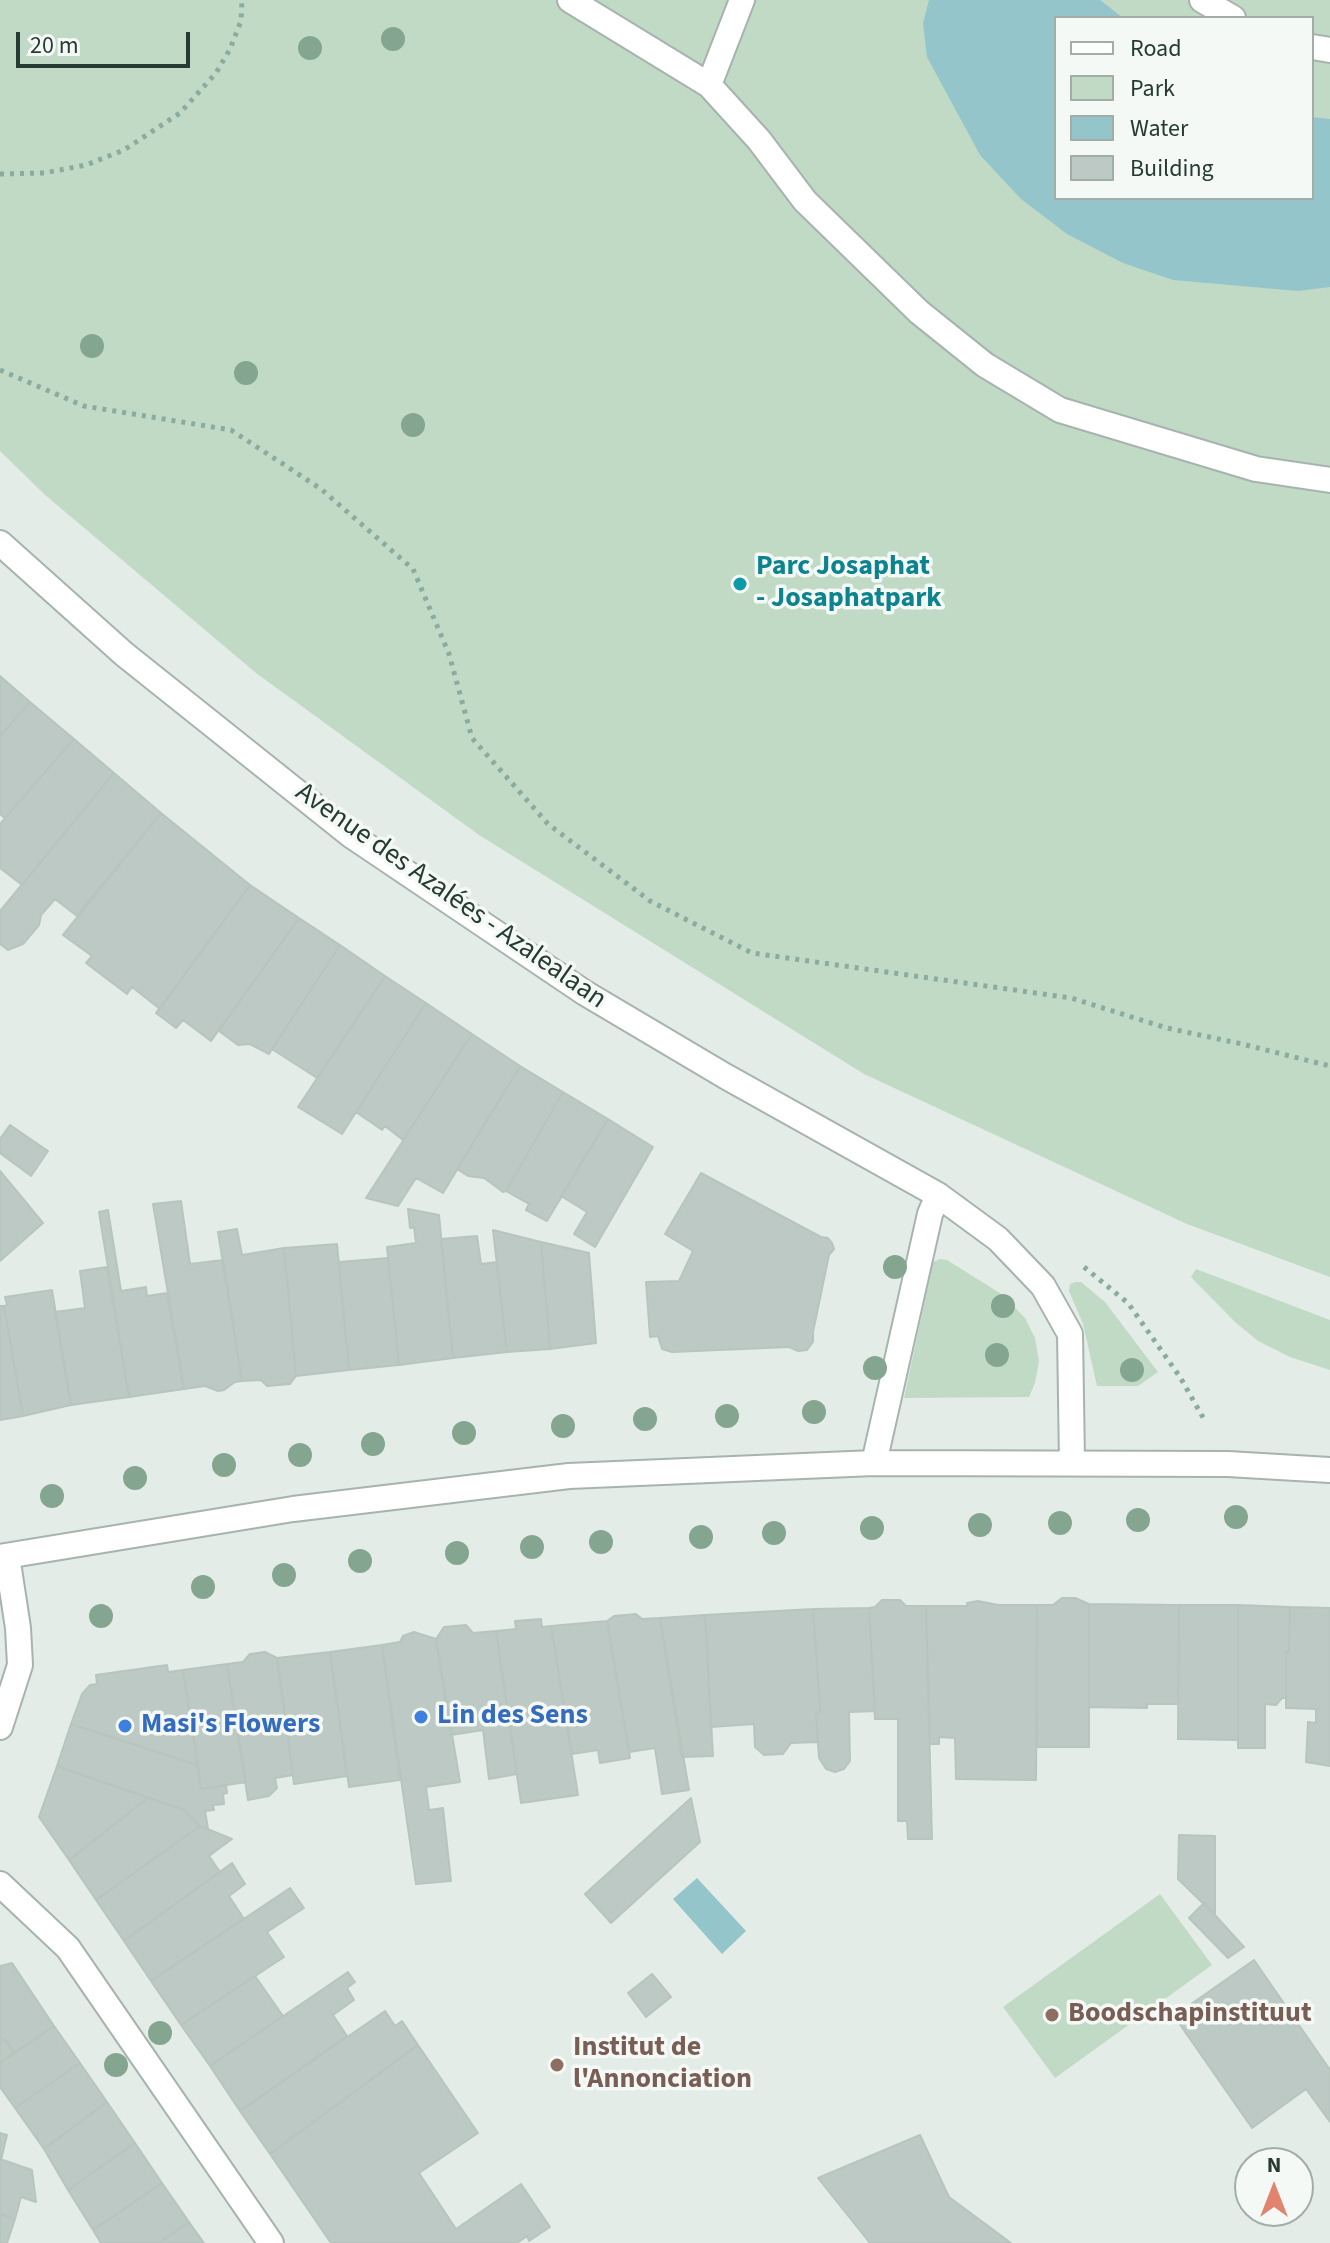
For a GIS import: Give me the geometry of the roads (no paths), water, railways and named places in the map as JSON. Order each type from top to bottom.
[{"type":"street","points":[[570,0],[709,85],[759,140],[805,201],[919,312],[985,365],[1060,410],[1256,469],[1330,480]]},
{"type":"street","points":[[709,85],[742,0]]},
{"type":"street","points":[[1202,0],[1230,16]]},
{"type":"street","name":"Avenue des Azalées - Azalealaan","points":[[0,543],[124,654],[352,836],[585,993],[725,1076],[938,1195],[1007,1248],[1043,1286],[1070,1334],[1072,1462]]},
{"type":"street","points":[[874,1463],[930,1214],[938,1195]]},
{"type":"street","points":[[0,1727],[20,1665],[18,1628],[3,1557],[293,1509],[569,1476],[874,1463],[1228,1464],[1330,1470]]},
{"type":"street","points":[[0,1884],[68,1948],[271,2243]]},
{"type":"water","points":[[929,0],[1100,0],[1120,16],[1054,16],[1054,200],[1314,200],[1314,117],[1330,119],[1330,287],[1298,291],[1173,280],[1123,263],[1067,234],[1021,199],[980,155],[927,57],[923,23]]},
{"type":"water","points":[[697,1878],[746,1931],[722,1954],[673,1899]]},
{"type":"place","name":"Parc Josaphat - Josaphatpark","points":[[740,584]]},
{"type":"place","name":"Lin des Sens","points":[[421,1717]]},
{"type":"place","name":"Masi's Flowers","points":[[125,1726]]},
{"type":"place","name":"Boodschapinstituut","points":[[1052,2015]]},
{"type":"place","name":"Institut de l'Annonciation","points":[[557,2065]]}]
